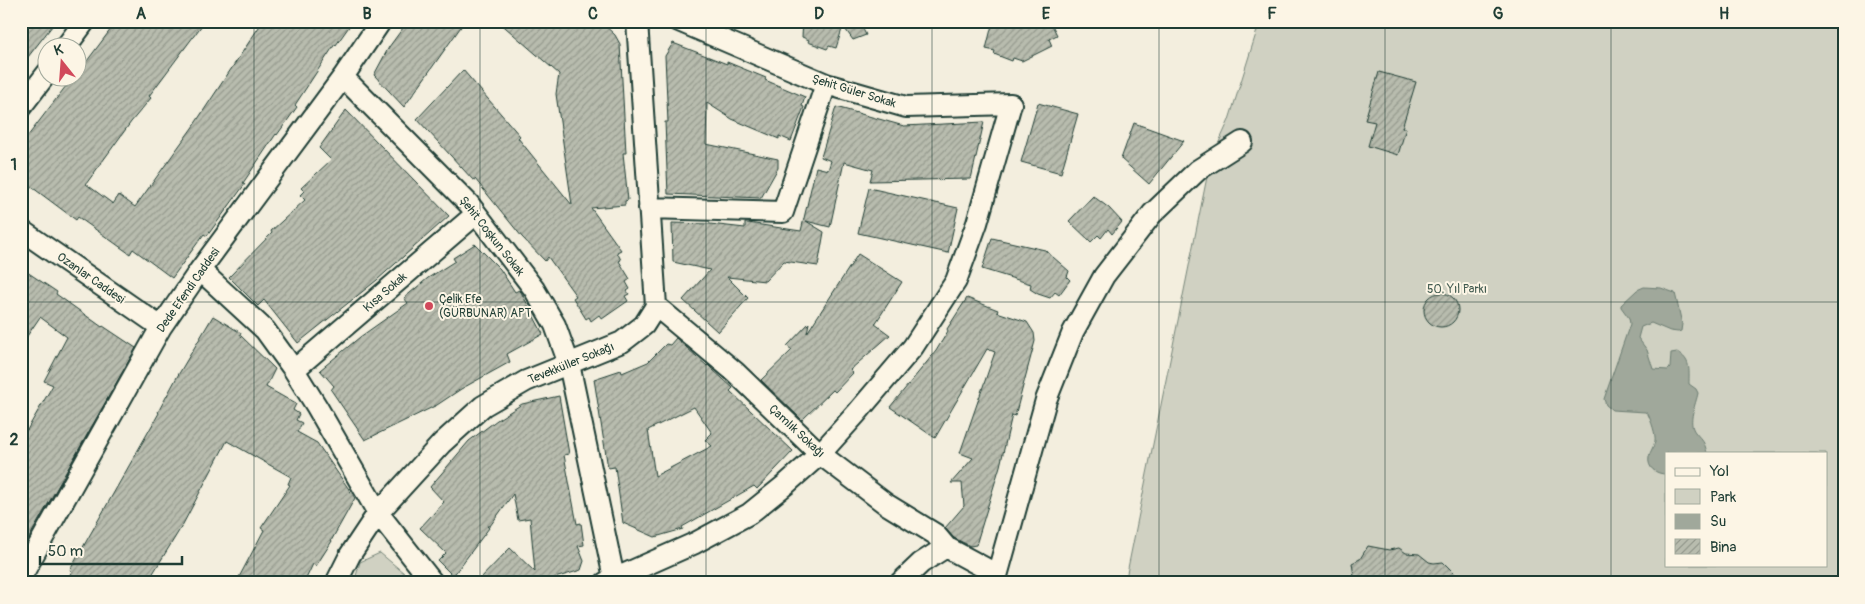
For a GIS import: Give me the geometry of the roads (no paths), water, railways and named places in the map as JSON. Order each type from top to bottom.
[{"type":"street","points":[[72,38],[85,21]]},
{"type":"street","name":"Dede Efendi Caddesi","points":[[21,577],[161,327],[200,270],[343,77],[382,21]]},
{"type":"street","points":[[637,21],[656,306]]},
{"type":"street","name":"Şehit Güler Sokak","points":[[678,21],[826,84],[906,107],[1011,104],[977,222],[956,281],[913,347],[820,454]]},
{"type":"street","name":"Şehit Coşkun Sokak","points":[[343,77],[469,204],[534,289],[555,325],[569,364],[609,580]]},
{"type":"street","points":[[649,208],[783,212],[826,84]]},
{"type":"street","points":[[21,107],[38,85]]},
{"type":"street","points":[[995,578],[1046,400],[1073,332],[1104,276],[1152,214],[1198,170],[1242,142]]},
{"type":"street","name":"Kısa Sokak","points":[[294,370],[476,214]]},
{"type":"street","name":"Ozanlar Caddesi","points":[[21,230],[161,327]]},
{"type":"street","points":[[200,270],[265,330],[294,370],[317,407],[378,513],[433,583]]},
{"type":"street","name":"Çamlık Sokağı","points":[[656,306],[735,372],[820,454],[886,504],[935,534],[946,547],[995,578]]},
{"type":"street","name":"Tevekküller Sokağı","points":[[336,583],[350,555],[378,513],[442,443],[483,406],[526,380],[622,342],[644,325],[656,306]]},
{"type":"street","points":[[609,580],[695,543],[749,514],[820,454]]},
{"type":"street","points":[[900,583],[921,563],[946,547]]},
{"type":"water","points":[[1644,287],[1661,288],[1675,293],[1682,324],[1681,331],[1670,331],[1651,323],[1641,327],[1638,338],[1647,350],[1653,369],[1668,370],[1670,368],[1671,353],[1677,352],[1682,355],[1689,369],[1689,384],[1698,393],[1692,423],[1695,432],[1704,443],[1707,452],[1665,452],[1665,474],[1656,472],[1649,464],[1649,457],[1655,438],[1648,414],[1645,412],[1612,410],[1606,405],[1604,399],[1630,324],[1629,318],[1621,305],[1637,290]]},
{"type":"place","name":"Çelik Efe (GÜRBUNAR) APT","points":[[429,306]]},
{"type":"park label","name":"50. Yıl Parkı","points":[[1457,289]]}]
